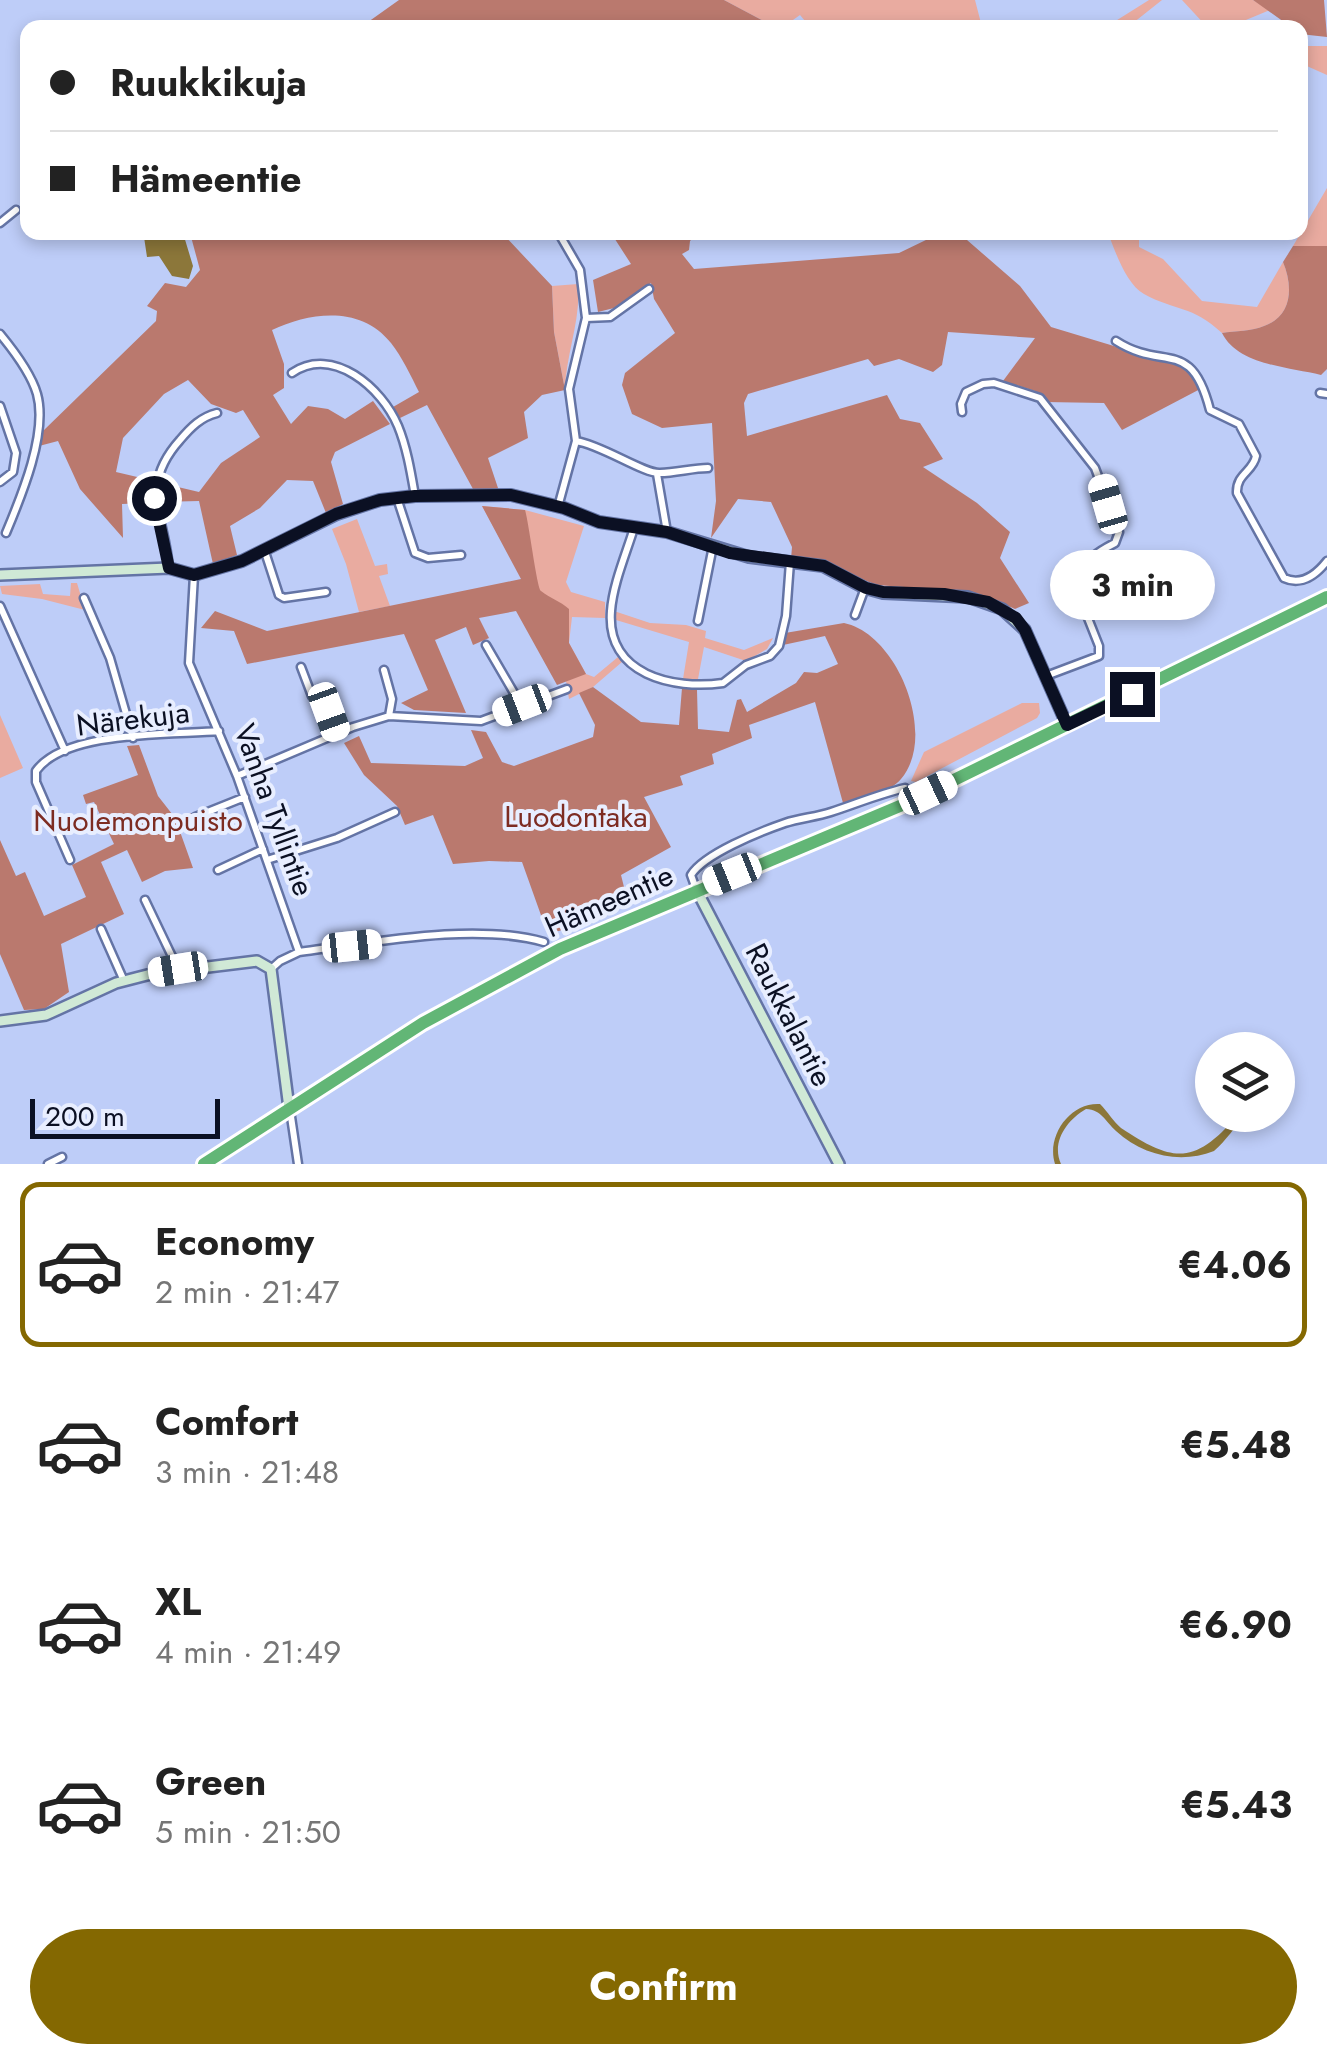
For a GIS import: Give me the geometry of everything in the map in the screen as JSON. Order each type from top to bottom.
[{"type":"highway","name":"Hämeentie","points":[[204,1164],[423,1023],[560,949],[908,802],[1327,597]]},
{"type":"street","points":[[0,223],[16,210]]},
{"type":"street","points":[[558,506],[576,441],[569,389],[586,318],[580,270],[563,240]]},
{"type":"street","points":[[586,318],[610,318],[648,290]]},
{"type":"street","points":[[0,334],[21,361],[36,391],[39,407],[37,434],[25,480],[6,533]]},
{"type":"street","points":[[1116,340],[1188,364],[1206,389],[1210,410],[1238,424],[1256,456],[1238,480],[1237,493],[1284,578],[1296,582],[1308,578],[1327,562]]},
{"type":"street","points":[[292,374],[311,364],[338,366],[363,381],[398,426],[415,496]]},
{"type":"street","points":[[962,412],[966,392],[983,384],[994,383],[1040,398],[1094,468],[1119,532],[1115,542],[1098,550],[1088,561],[1086,581],[1078,593],[1099,646],[1099,656],[1046,676]]},
{"type":"street","points":[[0,482],[14,472],[16,453],[1,411]]},
{"type":"street","points":[[169,568],[154,498],[160,470],[168,454],[196,423],[217,412]]},
{"type":"street","points":[[576,441],[605,448],[658,474],[708,468]]},
{"type":"street","points":[[658,474],[667,532]]},
{"type":"street","points":[[9,476],[25,480]]},
{"type":"street","points":[[0,575],[169,568],[194,575],[265,552],[336,514],[397,498],[511,495],[558,506],[599,522],[667,532],[749,557],[824,566],[866,588],[883,592],[968,597],[988,602],[1016,618],[1025,630],[1067,725]]},
{"type":"street","points":[[397,498],[414,553],[428,558],[461,554]]},
{"type":"street","points":[[634,528],[612,602],[612,629],[618,647],[630,662],[646,676],[665,681],[723,683],[746,665],[770,656],[783,634],[790,562]]},
{"type":"street","points":[[698,620],[713,546]]},
{"type":"street","points":[[265,552],[279,595],[284,598],[326,592]]},
{"type":"street","name":"Vanha Tyllintie","points":[[194,575],[189,663],[220,731],[299,952]]},
{"type":"street","points":[[855,615],[866,588]]},
{"type":"street","points":[[84,598],[110,658],[133,738]]},
{"type":"street","points":[[0,606],[65,751]]},
{"type":"street","points":[[486,645],[522,705]]},
{"type":"street","points":[[301,668],[312,696],[328,710],[337,735]]},
{"type":"street","points":[[384,670],[392,699],[389,716]]},
{"type":"street","points":[[237,776],[389,716],[481,721],[567,689]]},
{"type":"street","name":"Närekuja","points":[[70,860],[35,778],[45,760],[101,740],[220,731]]},
{"type":"street","points":[[696,889],[690,876],[697,865],[733,846],[786,822],[829,813],[905,788]]},
{"type":"street","points":[[195,818],[245,797]]},
{"type":"street","points":[[266,860],[337,838],[395,812]]},
{"type":"street","points":[[218,870],[263,849]]},
{"type":"street","name":"Raukkalantie","points":[[696,889],[839,1164]]},
{"type":"street","points":[[145,900],[178,969]]},
{"type":"street","points":[[101,929],[124,981]]},
{"type":"street","points":[[271,969],[280,960],[299,952],[482,934],[544,942]]},
{"type":"street","points":[[0,1021],[46,1015],[124,981],[178,969],[248,960],[271,969]]},
{"type":"street","points":[[271,969],[298,1164]]},
{"type":"street","points":[[48,1164],[62,1157]]},
{"type":"shaded area","points":[[724,0],[975,0],[980,20],[804,20],[800,15],[793,20],[762,20]]},
{"type":"shaded area","points":[[1149,0],[1162,0],[1137,20],[1117,20]]},
{"type":"shaded area","points":[[1182,0],[1253,0],[1270,10],[1246,20],[1201,20]]},
{"type":"shaded area","points":[[1308,46],[1327,46],[1327,75],[1308,67]]},
{"type":"shaded area","points":[[1327,188],[1327,246],[1293,246],[1297,240],[1308,240],[1308,220]]},
{"type":"shaded area","points":[[144,240],[185,240],[193,266],[189,279],[172,276],[159,256],[147,257]]},
{"type":"shaded area","points":[[1111,240],[1139,240],[1139,247],[1163,259],[1202,301],[1257,307],[1283,262],[1288,299],[1274,321],[1249,330],[1222,333],[1202,317],[1144,294],[1122,266]]},
{"type":"shaded area","points":[[578,284],[565,390],[554,332],[552,286]]},
{"type":"shaded area","points":[[482,506],[525,510],[584,526],[566,582],[571,592],[605,602],[605,618],[572,617],[569,643],[586,674],[594,677],[618,657],[622,662],[593,687],[569,699],[566,681],[576,677]]},
{"type":"shaded area","points":[[357,519],[375,566],[387,564],[388,574],[379,576],[390,606],[359,612],[332,529]]},
{"type":"shaded area","points":[[71,583],[77,583],[85,610],[2,594],[0,586],[40,584],[43,594],[70,596]]},
{"type":"shaded area","points":[[614,611],[650,623],[686,625],[706,631],[705,638],[744,650],[773,638],[767,649],[746,661],[704,647],[698,679],[683,679],[689,642],[616,620]]},
{"type":"shaded area","points":[[1022,703],[1039,703],[1037,718],[916,782],[911,781],[924,752]]},
{"type":"shaded area","points":[[0,715],[23,768],[0,778]]},
{"type":"shaded area","points":[[1100,1104],[1121,1128],[1170,1153],[1196,1150],[1222,1132],[1232,1132],[1214,1151],[1189,1157],[1163,1155],[1127,1140],[1100,1114],[1086,1109],[1063,1132],[1058,1148],[1061,1164],[1055,1164],[1057,1132],[1070,1115],[1089,1105]]},
{"type":"green space","points":[[399,0],[724,0],[762,20],[371,20]]},
{"type":"green space","points":[[1253,0],[1324,0],[1327,37],[1308,35],[1308,20],[1281,20]]},
{"type":"green space","points":[[192,240],[509,240],[552,286],[554,332],[565,390],[542,395],[524,412],[528,438],[488,458],[499,491],[473,489],[427,405],[400,418],[393,407],[419,392],[399,354],[379,331],[350,317],[318,316],[287,324],[272,330],[284,364],[284,388],[273,395],[291,424],[308,406],[328,409],[345,419],[373,401],[390,424],[335,452],[331,462],[343,504],[326,513],[313,481],[287,480],[260,508],[230,526],[237,555],[213,564],[199,501],[159,502],[161,483],[199,492],[221,463],[260,437],[243,410],[236,413],[211,404],[188,380],[164,394],[123,438],[116,472],[150,480],[147,503],[122,504],[123,538],[80,489],[58,441],[39,446],[43,431],[156,321],[157,311],[147,306],[165,283],[186,287],[200,270]]},
{"type":"green space","points":[[616,240],[691,240],[689,250],[682,254],[694,269],[899,253],[926,240],[967,240],[1020,286],[1051,327],[1180,366],[1204,387],[1122,430],[1104,403],[1045,402],[1035,391],[1003,381],[1035,338],[948,332],[942,365],[933,372],[899,359],[874,366],[868,359],[748,394],[744,403],[747,436],[887,395],[900,419],[920,423],[943,459],[923,467],[977,503],[1010,532],[1000,558],[1029,603],[1015,609],[960,591],[876,585],[826,564],[791,559],[792,547],[771,502],[738,499],[711,538],[716,501],[712,423],[662,428],[632,414],[622,385],[625,373],[675,333],[654,299],[651,283],[614,308],[598,312],[593,280],[631,264]]},
{"type":"green space","points":[[1293,246],[1327,246],[1327,369],[1321,375],[1252,358],[1229,344],[1222,333],[1259,328],[1281,315],[1289,290],[1283,262]]},
{"type":"green space","points":[[482,506],[525,510],[539,587],[569,609],[569,643],[586,674],[557,685],[516,611],[479,618],[489,638],[473,645],[466,627],[435,640],[466,713],[414,710],[401,703],[428,690],[404,634],[247,664],[234,631],[201,628],[215,611],[267,631],[521,579]]},
{"type":"green space","name":"Luodontaka","points":[[844,623],[863,631],[881,646],[907,689],[915,738],[911,760],[901,779],[882,791],[843,803],[815,702],[749,725],[752,738],[712,754],[714,764],[680,776],[683,785],[644,797],[671,847],[621,875],[628,903],[559,931],[547,932],[522,862],[453,864],[433,815],[405,825],[397,806],[364,775],[344,743],[359,736],[371,763],[465,766],[483,758],[471,730],[486,732],[502,762],[514,766],[593,737],[595,725],[579,693],[593,687],[641,722],[679,725],[682,688],[697,690],[698,729],[729,732],[737,700],[741,699],[747,712],[796,683],[804,672],[817,673],[838,664],[825,636],[783,645],[785,633]]},
{"type":"green space","name":"Nuolemonpuisto","points":[[139,745],[158,796],[176,819],[191,813],[195,820],[178,826],[193,868],[165,871],[142,882],[127,850],[101,862],[124,914],[61,944],[69,992],[44,1009],[24,1010],[0,954],[0,840],[16,876],[25,872],[44,916],[86,897],[72,865],[114,844],[94,802],[86,804],[83,795],[138,775],[127,746]]},
{"type":"route","points":[[154,498],[169,568],[194,575],[265,552],[336,514],[380,500],[470,494],[533,499],[599,522],[667,532],[730,553],[824,566],[866,588],[883,592],[944,594],[988,602],[1016,618],[1025,630],[1067,725],[1132,694]]}]
